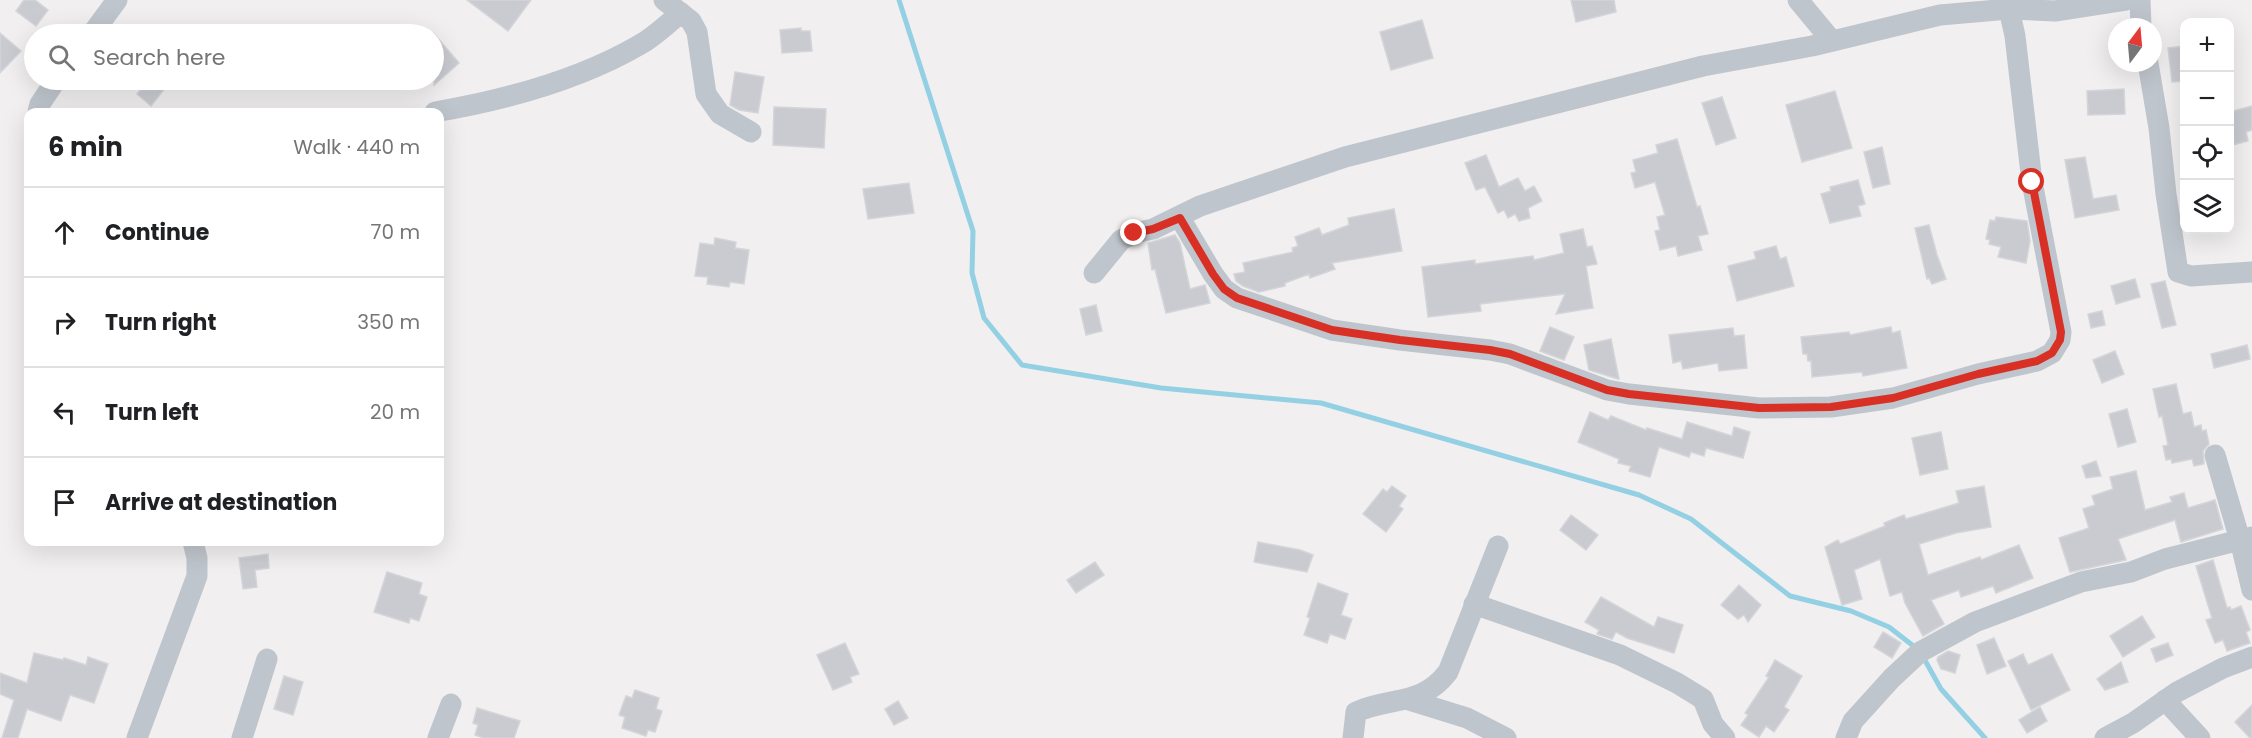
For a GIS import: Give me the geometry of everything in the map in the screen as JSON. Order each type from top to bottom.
[{"type":"street","points":[[99,24],[117,0]]},
{"type":"street","points":[[1798,0],[1832,41]]},
{"type":"street","points":[[1094,273],[1121,240],[1134,233],[1153,229],[1180,218],[1200,206],[1345,157],[1703,66],[1832,41],[1940,15],[2009,9],[2055,11],[2126,0]]},
{"type":"street","points":[[2140,0],[2141,18]]},
{"type":"street","points":[[444,110],[570,78],[643,43],[672,7],[691,21],[697,32],[706,94],[720,114],[751,132]]},
{"type":"street","points":[[1180,218],[1224,289],[1237,298],[1332,330],[1500,352],[1579,381],[1629,394],[1759,408],[1831,407],[1893,398],[1978,374],[2037,361],[2052,353],[2060,340],[2061,332],[2032,182],[2015,36],[2009,9]]},
{"type":"street","points":[[2150,72],[2178,272],[2191,276],[2252,272]]},
{"type":"street","points":[[39,108],[49,90]]},
{"type":"street","points":[[2215,455],[2246,538],[2252,590]]},
{"type":"street","points":[[1846,738],[1853,722],[1892,678],[1920,652],[1975,622],[2081,582],[2132,572],[2165,558],[2246,538]]},
{"type":"street","points":[[137,738],[196,576],[197,558],[194,546]]},
{"type":"street","points":[[1409,700],[1436,686],[1448,672],[1498,546]]},
{"type":"street","points":[[1474,604],[1620,655],[1677,683],[1703,699],[1713,724],[1725,738]]},
{"type":"street","points":[[2105,738],[2133,723],[2165,699],[2223,668],[2252,657]]},
{"type":"street","points":[[242,738],[267,659]]},
{"type":"street","points":[[2165,699],[2200,738]]},
{"type":"street","points":[[1353,738],[1356,712],[1386,702],[1409,700],[1467,718],[1506,738]]},
{"type":"street","points":[[438,738],[451,704]]},
{"type":"building","points":[[24,0],[35,0],[48,10],[38,24],[33,24],[16,11]]},
{"type":"building","points":[[467,0],[531,0],[508,31]]},
{"type":"building","points":[[1571,0],[1614,0],[1616,12],[1576,22]]},
{"type":"building","points":[[1422,20],[1433,58],[1391,70],[1380,32]]},
{"type":"building","points":[[801,28],[801,31],[810,31],[812,51],[782,53],[780,30]]},
{"type":"building","points":[[0,33],[21,51],[0,73]]},
{"type":"building","points":[[444,46],[459,63],[444,76]]},
{"type":"building","points":[[2180,46],[2180,81],[2172,82],[2168,48]]},
{"type":"building","points":[[735,72],[764,77],[758,113],[739,110],[730,105]]},
{"type":"building","points":[[2124,89],[2125,114],[2088,115],[2087,91]]},
{"type":"building","points":[[140,90],[163,90],[151,106],[137,94]]},
{"type":"building","points":[[1835,91],[1852,148],[1802,162],[1786,105]]},
{"type":"building","points":[[1722,97],[1736,138],[1716,145],[1702,103]]},
{"type":"building","points":[[2252,106],[2252,130],[2246,132],[2248,141],[2234,145],[2234,126],[2234,111]]},
{"type":"building","points":[[774,107],[826,109],[824,148],[773,145]]},
{"type":"building","points":[[1677,139],[1697,207],[1700,206],[1708,234],[1698,236],[1702,250],[1678,256],[1676,246],[1660,250],[1655,231],[1660,230],[1657,217],[1665,215],[1655,182],[1635,188],[1631,173],[1636,172],[1633,160],[1658,153],[1656,145]]},
{"type":"building","points":[[1882,147],[1890,184],[1873,188],[1864,152]]},
{"type":"building","points":[[1486,155],[1499,187],[1518,178],[1525,191],[1534,186],[1542,201],[1528,208],[1530,218],[1519,221],[1515,214],[1508,218],[1504,210],[1498,213],[1485,187],[1476,190],[1465,163]]},
{"type":"building","points":[[2085,157],[2093,199],[2116,195],[2119,210],[2075,218],[2065,160]]},
{"type":"building","points":[[1858,180],[1865,204],[1858,206],[1861,216],[1830,223],[1821,194],[1831,191],[1830,187]]},
{"type":"building","points":[[909,183],[914,213],[868,219],[863,189]]},
{"type":"building","points":[[1394,209],[1402,251],[1332,263],[1335,269],[1310,278],[1309,274],[1285,283],[1285,286],[1259,292],[1236,281],[1234,274],[1245,272],[1243,263],[1293,252],[1292,248],[1298,246],[1295,237],[1319,228],[1322,235],[1349,225],[1348,218]]},
{"type":"building","points":[[1996,217],[2027,221],[2030,241],[2026,263],[1998,257],[2001,247],[1989,244],[1990,240],[1986,239],[1990,220],[1995,221]]},
{"type":"building","points":[[1929,225],[1946,279],[1932,284],[1929,278],[1927,279],[1915,228]]},
{"type":"building","points":[[1583,229],[1587,247],[1592,246],[1597,264],[1586,266],[1593,308],[1556,314],[1565,294],[1480,304],[1481,311],[1428,317],[1422,267],[1475,260],[1475,264],[1533,256],[1534,260],[1564,253],[1560,234]]},
{"type":"building","points":[[1175,235],[1180,243],[1190,289],[1205,285],[1210,303],[1166,313],[1155,269],[1152,270],[1148,243]]},
{"type":"building","points":[[715,238],[736,242],[735,248],[749,250],[744,284],[730,282],[729,287],[707,284],[708,277],[695,276],[700,243],[714,245]]},
{"type":"building","points":[[1776,246],[1780,259],[1786,257],[1794,286],[1737,301],[1728,266],[1756,259],[1754,252]]},
{"type":"building","points":[[2135,279],[2140,297],[2116,304],[2111,286]]},
{"type":"building","points":[[2165,281],[2176,325],[2162,328],[2151,284]]},
{"type":"building","points":[[1096,305],[1102,331],[1086,335],[1080,309]]},
{"type":"building","points":[[2102,311],[2105,325],[2091,328],[2088,314]]},
{"type":"building","points":[[1550,327],[1574,337],[1564,360],[1540,351]]},
{"type":"building","points":[[1891,327],[1892,333],[1900,331],[1907,368],[1863,376],[1862,372],[1812,377],[1811,361],[1808,361],[1807,354],[1803,354],[1801,337],[1849,332],[1850,335]]},
{"type":"building","points":[[1733,328],[1734,336],[1744,335],[1747,368],[1719,371],[1718,363],[1683,369],[1681,361],[1673,363],[1669,335]]},
{"type":"building","points":[[1611,339],[1619,379],[1589,370],[1584,345]]},
{"type":"building","points":[[2247,345],[2250,359],[2214,368],[2211,354]]},
{"type":"building","points":[[2115,351],[2124,374],[2102,383],[2093,360]]},
{"type":"building","points":[[2176,384],[2183,414],[2191,412],[2194,427],[2201,425],[2202,431],[2206,430],[2209,444],[2203,451],[2204,464],[2194,466],[2192,459],[2172,463],[2171,459],[2166,460],[2163,446],[2168,445],[2153,389]]},
{"type":"building","points":[[2127,409],[2136,442],[2118,447],[2109,414]]},
{"type":"building","points":[[1590,412],[1608,420],[1611,416],[1646,430],[1647,428],[1682,439],[1687,422],[1732,436],[1734,427],[1750,432],[1743,458],[1706,448],[1704,456],[1691,452],[1689,457],[1659,447],[1650,477],[1629,471],[1631,466],[1618,463],[1619,459],[1578,442]]},
{"type":"building","points":[[1941,432],[1948,469],[1920,475],[1912,438]]},
{"type":"building","points":[[2096,461],[2101,476],[2086,478],[2082,466]]},
{"type":"building","points":[[2136,471],[2145,510],[2172,502],[2170,497],[2184,493],[2188,508],[2215,500],[2223,529],[2181,542],[2175,520],[2118,539],[2126,560],[2070,572],[2059,538],[2089,528],[2083,509],[2095,505],[2092,496],[2113,489],[2110,477]]},
{"type":"building","points":[[1392,486],[1406,496],[1399,506],[1403,509],[1386,532],[1363,514],[1383,489],[1387,492]]},
{"type":"building","points":[[1984,486],[1991,527],[1956,533],[1919,544],[1928,575],[1980,557],[1981,560],[2019,545],[2033,578],[1996,593],[1993,586],[1961,597],[1959,590],[1931,600],[1944,624],[1923,636],[1905,603],[1902,592],[1890,596],[1880,559],[1854,570],[1862,599],[1842,605],[1825,547],[1838,540],[1840,544],[1885,526],[1884,523],[1904,515],[1906,519],[1959,503],[1956,491]]},
{"type":"building","points":[[1571,515],[1598,535],[1586,550],[1560,530]]},
{"type":"building","points":[[1258,542],[1300,550],[1313,555],[1307,572],[1254,562]]},
{"type":"building","points":[[268,554],[269,568],[255,570],[257,587],[243,589],[239,558]]},
{"type":"building","points":[[2213,560],[2227,608],[2230,607],[2231,610],[2241,606],[2250,630],[2246,632],[2250,643],[2227,651],[2223,640],[2215,643],[2206,620],[2212,618],[2196,566]]},
{"type":"building","points":[[1095,562],[1104,575],[1076,593],[1067,580]]},
{"type":"building","points":[[387,572],[422,583],[419,594],[427,597],[419,621],[410,618],[409,623],[374,612]]},
{"type":"building","points":[[1318,583],[1348,594],[1341,615],[1352,619],[1345,639],[1330,634],[1327,643],[1304,635]]},
{"type":"building","points":[[1739,585],[1761,605],[1748,622],[1744,615],[1738,619],[1721,605]]},
{"type":"building","points":[[1601,597],[1654,627],[1658,617],[1683,625],[1674,653],[1627,638],[1616,632],[1612,639],[1597,634],[1599,630],[1585,622]]},
{"type":"building","points":[[2142,616],[2155,637],[2123,657],[2110,636]]},
{"type":"building","points":[[1883,632],[1901,643],[1892,658],[1874,647]]},
{"type":"building","points":[[1994,638],[2006,666],[1987,674],[1977,645]]},
{"type":"building","points":[[845,643],[859,674],[850,677],[852,682],[833,690],[817,655]]},
{"type":"building","points":[[2168,643],[2173,655],[2156,662],[2151,649]]},
{"type":"building","points":[[1948,651],[1960,655],[1955,673],[1941,669],[1937,660]]},
{"type":"building","points":[[34,653],[63,660],[64,658],[86,665],[88,657],[108,664],[94,703],[70,695],[61,721],[27,709],[18,738],[2,738],[14,700],[0,694],[0,673],[27,683]]},
{"type":"building","points":[[2023,654],[2028,665],[2052,654],[2070,690],[2031,710],[2008,661]]},
{"type":"building","points":[[1775,660],[1802,676],[1784,707],[1789,710],[1774,732],[1766,726],[1759,737],[1741,725],[1748,715],[1745,713],[1769,677],[1766,676]]},
{"type":"building","points":[[2121,662],[2128,682],[2105,690],[2097,679]]},
{"type":"building","points":[[284,676],[303,682],[293,715],[274,709]]},
{"type":"building","points":[[635,690],[659,698],[656,709],[662,711],[655,732],[648,730],[646,736],[622,728],[625,717],[619,715],[626,696],[632,698]]},
{"type":"building","points":[[898,701],[908,718],[894,725],[885,709]]},
{"type":"building","points":[[2252,705],[2252,738],[2250,738],[2235,722]]},
{"type":"building","points":[[2040,707],[2047,721],[2027,733],[2019,720]]},
{"type":"building","points":[[477,708],[520,721],[514,738],[484,738],[475,735],[478,725],[473,723]]},
{"type":"waterway","points":[[899,0],[973,231],[972,273],[984,318],[1022,365],[1161,388],[1321,403],[1639,495],[1691,519],[1790,596],[1851,611],[1889,627],[1916,648]]},
{"type":"waterway","points":[[1922,655],[1941,689],[1985,738]]},
{"type":"route","points":[[1134,233],[1153,229],[1180,218],[1224,289],[1237,298],[1302,322],[1332,330],[1510,354],[1579,381],[1629,394],[1759,408],[1831,407],[1893,398],[1978,374],[2037,361],[2057,348],[2061,332],[2032,182]]}]
